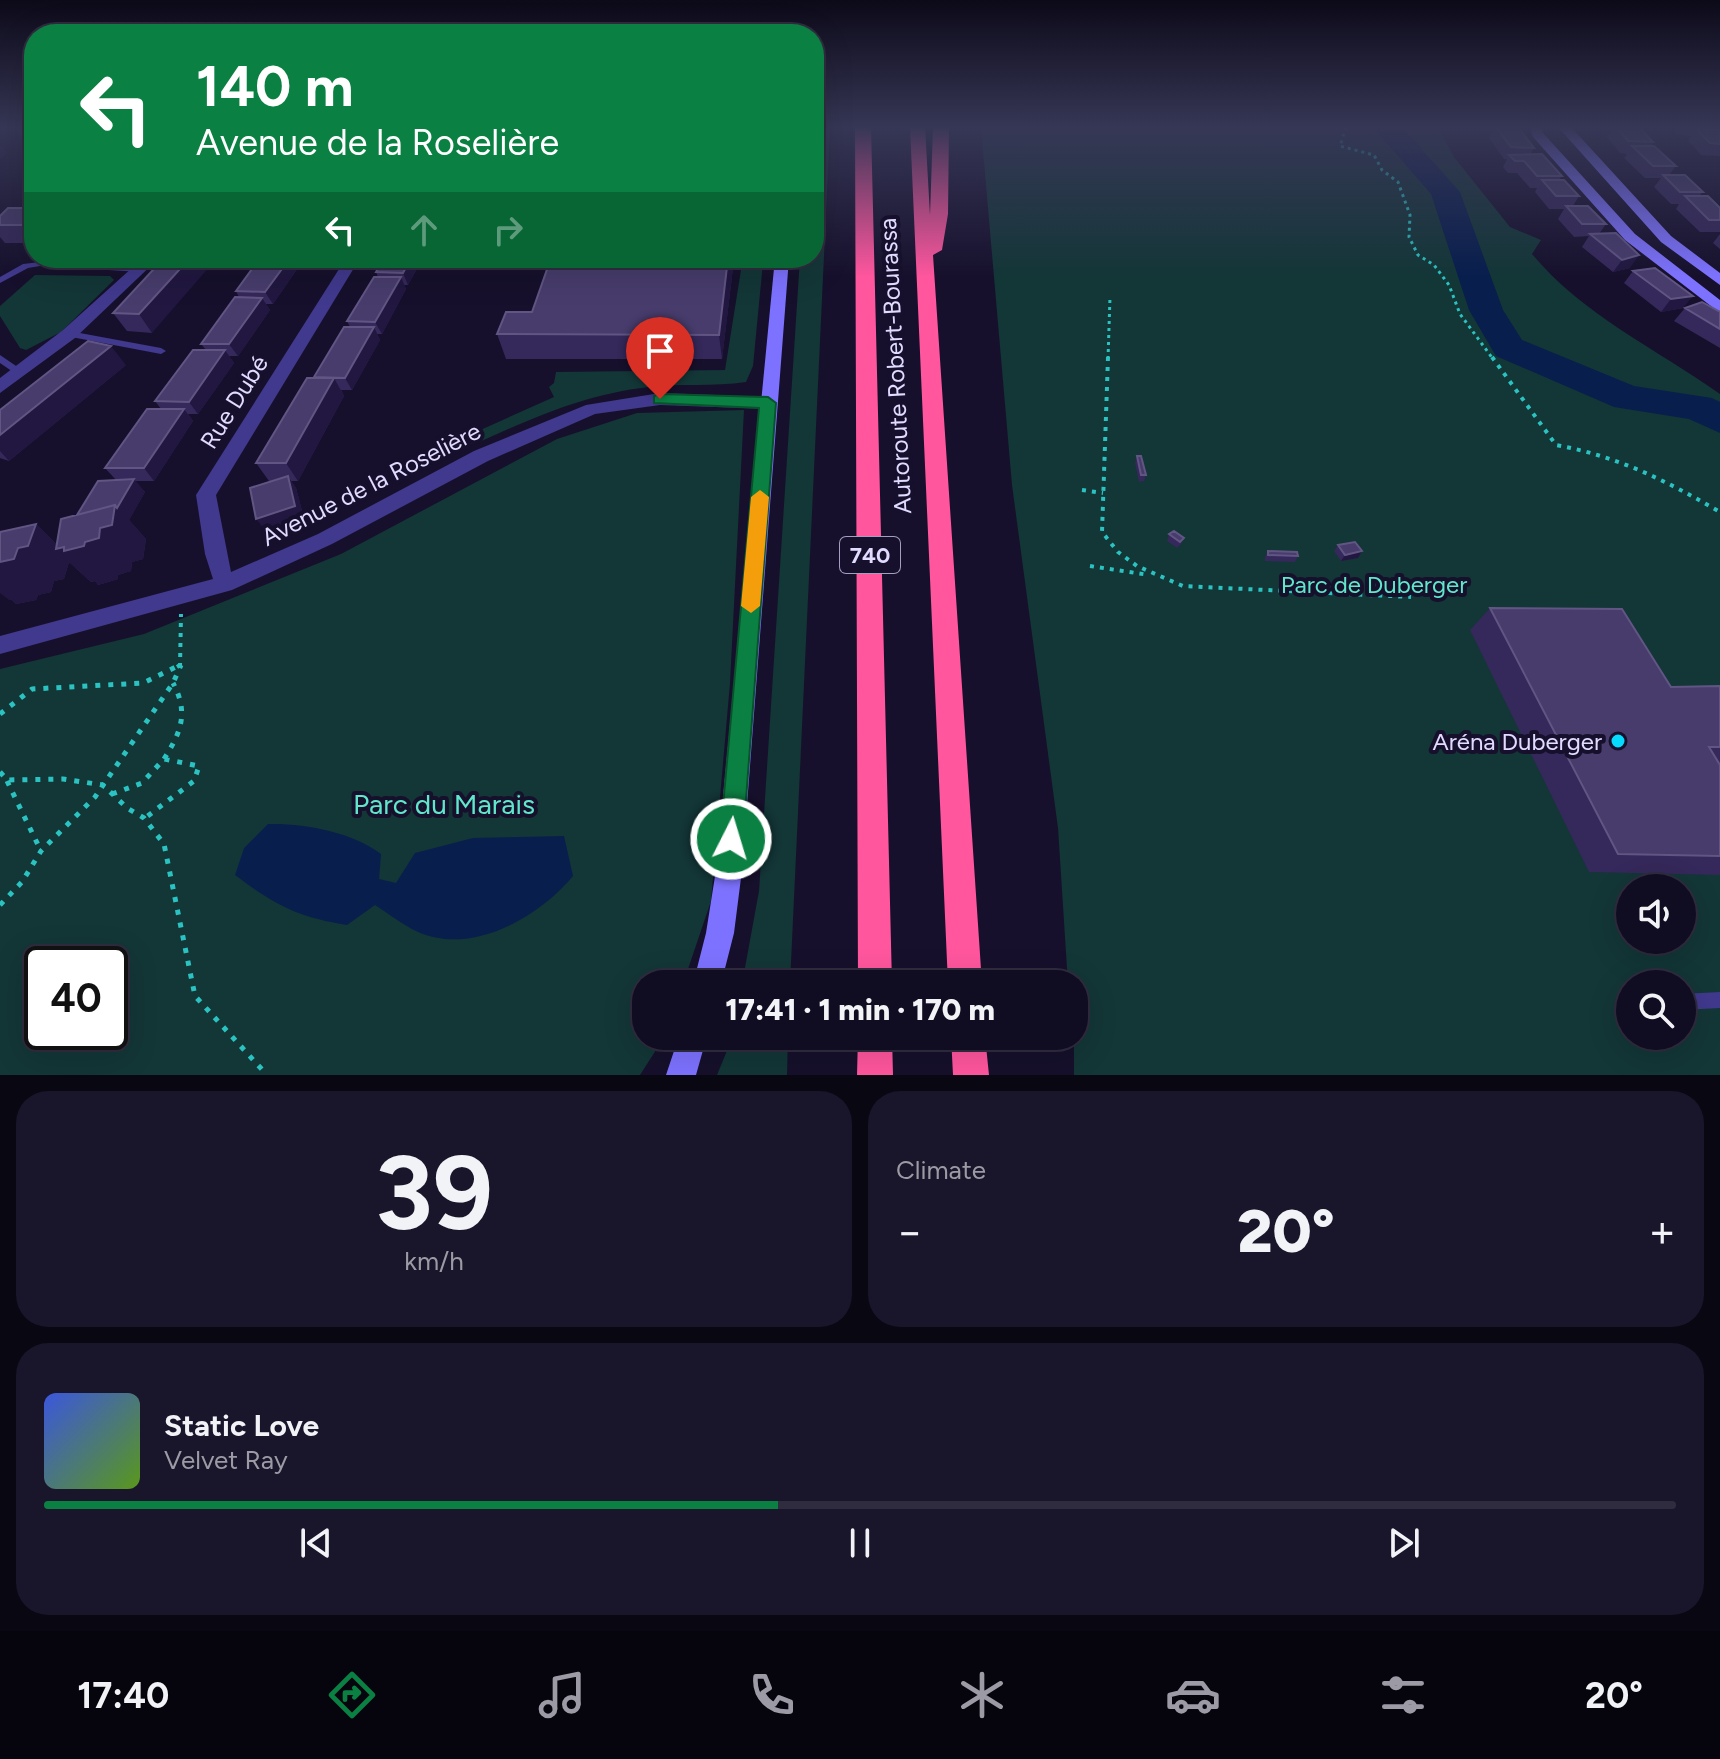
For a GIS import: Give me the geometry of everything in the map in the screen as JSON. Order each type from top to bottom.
[{"type":"highway","name":"Autoroute Robert-Bourassa","points":[[862,177],[875,970]]},
{"type":"highway","name":"Autoroute Robert-Bourassa","points":[[920,177],[964,970]]},
{"type":"highway","points":[[926,300],[939,214],[940,177]]},
{"type":"highway","points":[[875,1050],[875,1075]]},
{"type":"highway","points":[[969,1050],[971,1075]]},
{"type":"street","points":[[1576,177],[1630,237],[1720,308]]},
{"type":"street","points":[[1610,177],[1666,239],[1720,280]]},
{"type":"street","points":[[0,387],[69,334],[142,268]]},
{"type":"street","name":"Rue Dubé","points":[[225,584],[215,554],[206,495],[347,268]]},
{"type":"street","points":[[711,970],[720,933],[729,870],[781,268]]},
{"type":"street","name":"Avenue de la Roselière","points":[[0,645],[225,584],[325,539],[481,456],[592,409],[660,399],[768,403]]},
{"type":"street","points":[[681,1075],[689,1050]]},
{"type":"lane","points":[[0,280],[24,267]]},
{"type":"lane","points":[[69,334],[161,351]]},
{"type":"lane","points":[[0,358],[19,372]]},
{"type":"lane","points":[[1696,1001],[1720,1000]]},
{"type":"path","points":[[1392,177],[1398,182],[1410,215],[1409,237],[1418,255],[1434,265],[1449,285],[1460,314],[1556,445],[1603,452],[1656,473],[1720,512]]},
{"type":"path","points":[[1110,297],[1102,532],[1110,547],[1151,575]]},
{"type":"path","points":[[1082,490],[1103,493]]},
{"type":"path","points":[[1090,566],[1151,575],[1183,586],[1411,597]]},
{"type":"path","points":[[0,905],[22,882],[41,851],[103,785],[141,735],[173,683],[181,665],[182,596]]},
{"type":"path","points":[[0,714],[5,707],[32,689],[143,683],[181,665]]},
{"type":"path","points":[[112,794],[142,783],[164,759],[182,730],[184,702],[173,683]]},
{"type":"path","points":[[144,818],[194,781],[199,766],[164,759]]},
{"type":"path","points":[[0,772],[7,780],[41,851]]},
{"type":"path","points":[[7,780],[63,779],[103,785],[127,808],[144,818],[164,844],[172,897],[195,996],[267,1075]]},
{"type":"green space","points":[[824,177],[828,177],[824,256]]},
{"type":"green space","name":"Parc de Duberger","points":[[985,177],[1470,177],[1510,227],[1541,240],[1532,254],[1552,276],[1621,330],[1720,394],[1720,1075],[1074,1075],[1074,1050],[1088,1050],[1088,970],[1067,970],[1058,828],[1012,485]]},
{"type":"green space","points":[[762,268],[753,366],[746,382],[626,390],[538,416],[475,444],[463,443],[467,436],[554,397],[549,387],[554,383],[556,372],[725,370],[741,270]]},
{"type":"green space","points":[[799,268],[823,268],[791,970],[745,970],[759,891]]},
{"type":"green space","points":[[35,275],[110,276],[114,280],[61,332],[26,350],[20,348],[0,316],[0,306]]},
{"type":"green space","name":"Parc du Marais","points":[[744,410],[730,683],[711,901],[688,970],[632,970],[632,1050],[656,1050],[640,1075],[0,1075],[0,669],[144,634],[341,554],[557,439],[637,413]]},
{"type":"green space","points":[[727,1050],[788,1050],[787,1075],[717,1075]]},
{"type":"water","points":[[268,824],[312,827],[356,840],[381,854],[379,879],[396,883],[415,853],[473,838],[564,836],[573,876],[559,891],[523,918],[482,936],[439,938],[418,932],[375,905],[347,925],[287,908],[235,875],[244,848]]},
{"type":"building","points":[[1665,177],[1687,177],[1703,192],[1680,192]]},
{"type":"building","points":[[1542,180],[1564,180],[1579,196],[1556,196]]},
{"type":"building","points":[[1685,196],[1708,196],[1720,208],[1720,220],[1709,220]]},
{"type":"building","points":[[1566,206],[1588,206],[1606,224],[1582,224]]},
{"type":"building","points":[[8,208],[24,208],[24,225],[0,225],[0,216]]},
{"type":"building","points":[[1616,233],[1639,255],[1622,260],[1590,234]]},
{"type":"building","points":[[155,268],[181,268],[139,314],[113,313]]},
{"type":"building","points":[[253,268],[283,268],[265,292],[236,291]]},
{"type":"building","points":[[378,268],[406,268],[403,273],[376,272]]},
{"type":"building","points":[[547,268],[727,268],[719,335],[497,334],[506,312],[532,312]]},
{"type":"building","points":[[1655,268],[1693,296],[1671,299],[1633,271]]},
{"type":"building","points":[[374,277],[401,277],[375,322],[347,321]]},
{"type":"building","points":[[235,297],[262,298],[229,344],[201,344]]},
{"type":"building","points":[[1702,302],[1720,312],[1720,329],[1685,308]]},
{"type":"building","points":[[344,327],[374,327],[345,378],[314,377]]},
{"type":"building","points":[[88,341],[111,346],[0,435],[0,410]]},
{"type":"building","points":[[193,350],[225,350],[189,402],[155,401]]},
{"type":"building","points":[[307,378],[334,378],[286,463],[256,463]]},
{"type":"building","points":[[147,409],[184,409],[144,468],[105,468]]},
{"type":"building","points":[[1137,456],[1141,456],[1146,475],[1141,475]]},
{"type":"building","points":[[288,476],[295,506],[256,519],[250,488]]},
{"type":"building","points":[[134,479],[117,508],[115,505],[77,515],[98,481]]},
{"type":"building","points":[[115,505],[112,525],[100,528],[99,538],[85,542],[84,546],[64,551],[64,547],[56,549],[61,519]]},
{"type":"building","points":[[36,524],[28,546],[18,548],[14,559],[0,562],[0,532]]},
{"type":"building","points":[[1174,531],[1184,538],[1180,542],[1169,534]]},
{"type":"building","points":[[1355,542],[1362,551],[1345,555],[1338,545]]},
{"type":"building","points":[[1268,551],[1297,552],[1298,556],[1268,555]]},
{"type":"building","name":"Aréna Duberger","points":[[1490,608],[1622,609],[1671,687],[1720,686],[1720,747],[1709,747],[1720,765],[1720,856],[1618,854]]},
{"type":"waterway","points":[[1432,177],[1445,192],[1486,310],[1509,348],[1628,398],[1698,407],[1720,420]]},
{"type":"slow traffic","points":[[751,606],[760,497]]},
{"type":"place","name":"Aréna Duberger","points":[[1618,741]]},
{"type":"route","points":[[660,399],[768,403],[731,839]]}]
